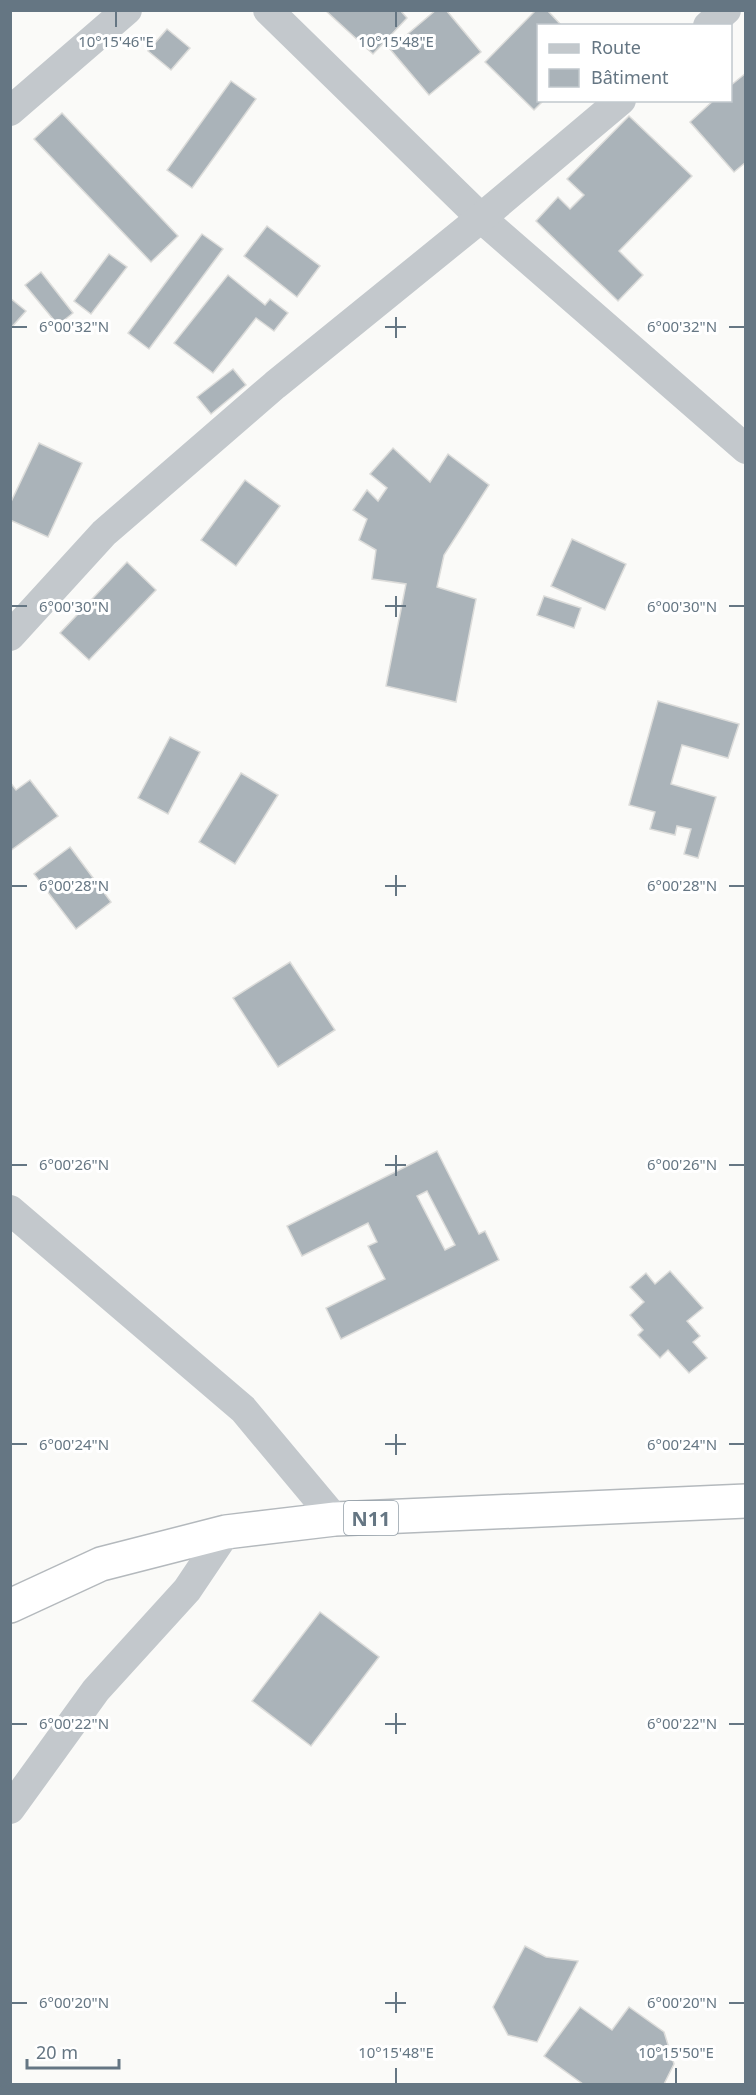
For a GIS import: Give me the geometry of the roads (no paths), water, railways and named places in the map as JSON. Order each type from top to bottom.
[{"type":"highway","name":"N11","points":[[10,1606],[101,1564],[226,1532],[335,1520],[746,1501]]},
{"type":"street","points":[[10,111],[127,10]]},
{"type":"street","points":[[268,10],[481,218],[746,449]]},
{"type":"street","points":[[710,24],[726,10]]},
{"type":"street","points":[[10,636],[104,533],[275,386],[619,102]]},
{"type":"street","points":[[10,1210],[243,1409],[335,1520]]},
{"type":"street","points":[[10,1809],[96,1690],[187,1590],[226,1532]]}]
